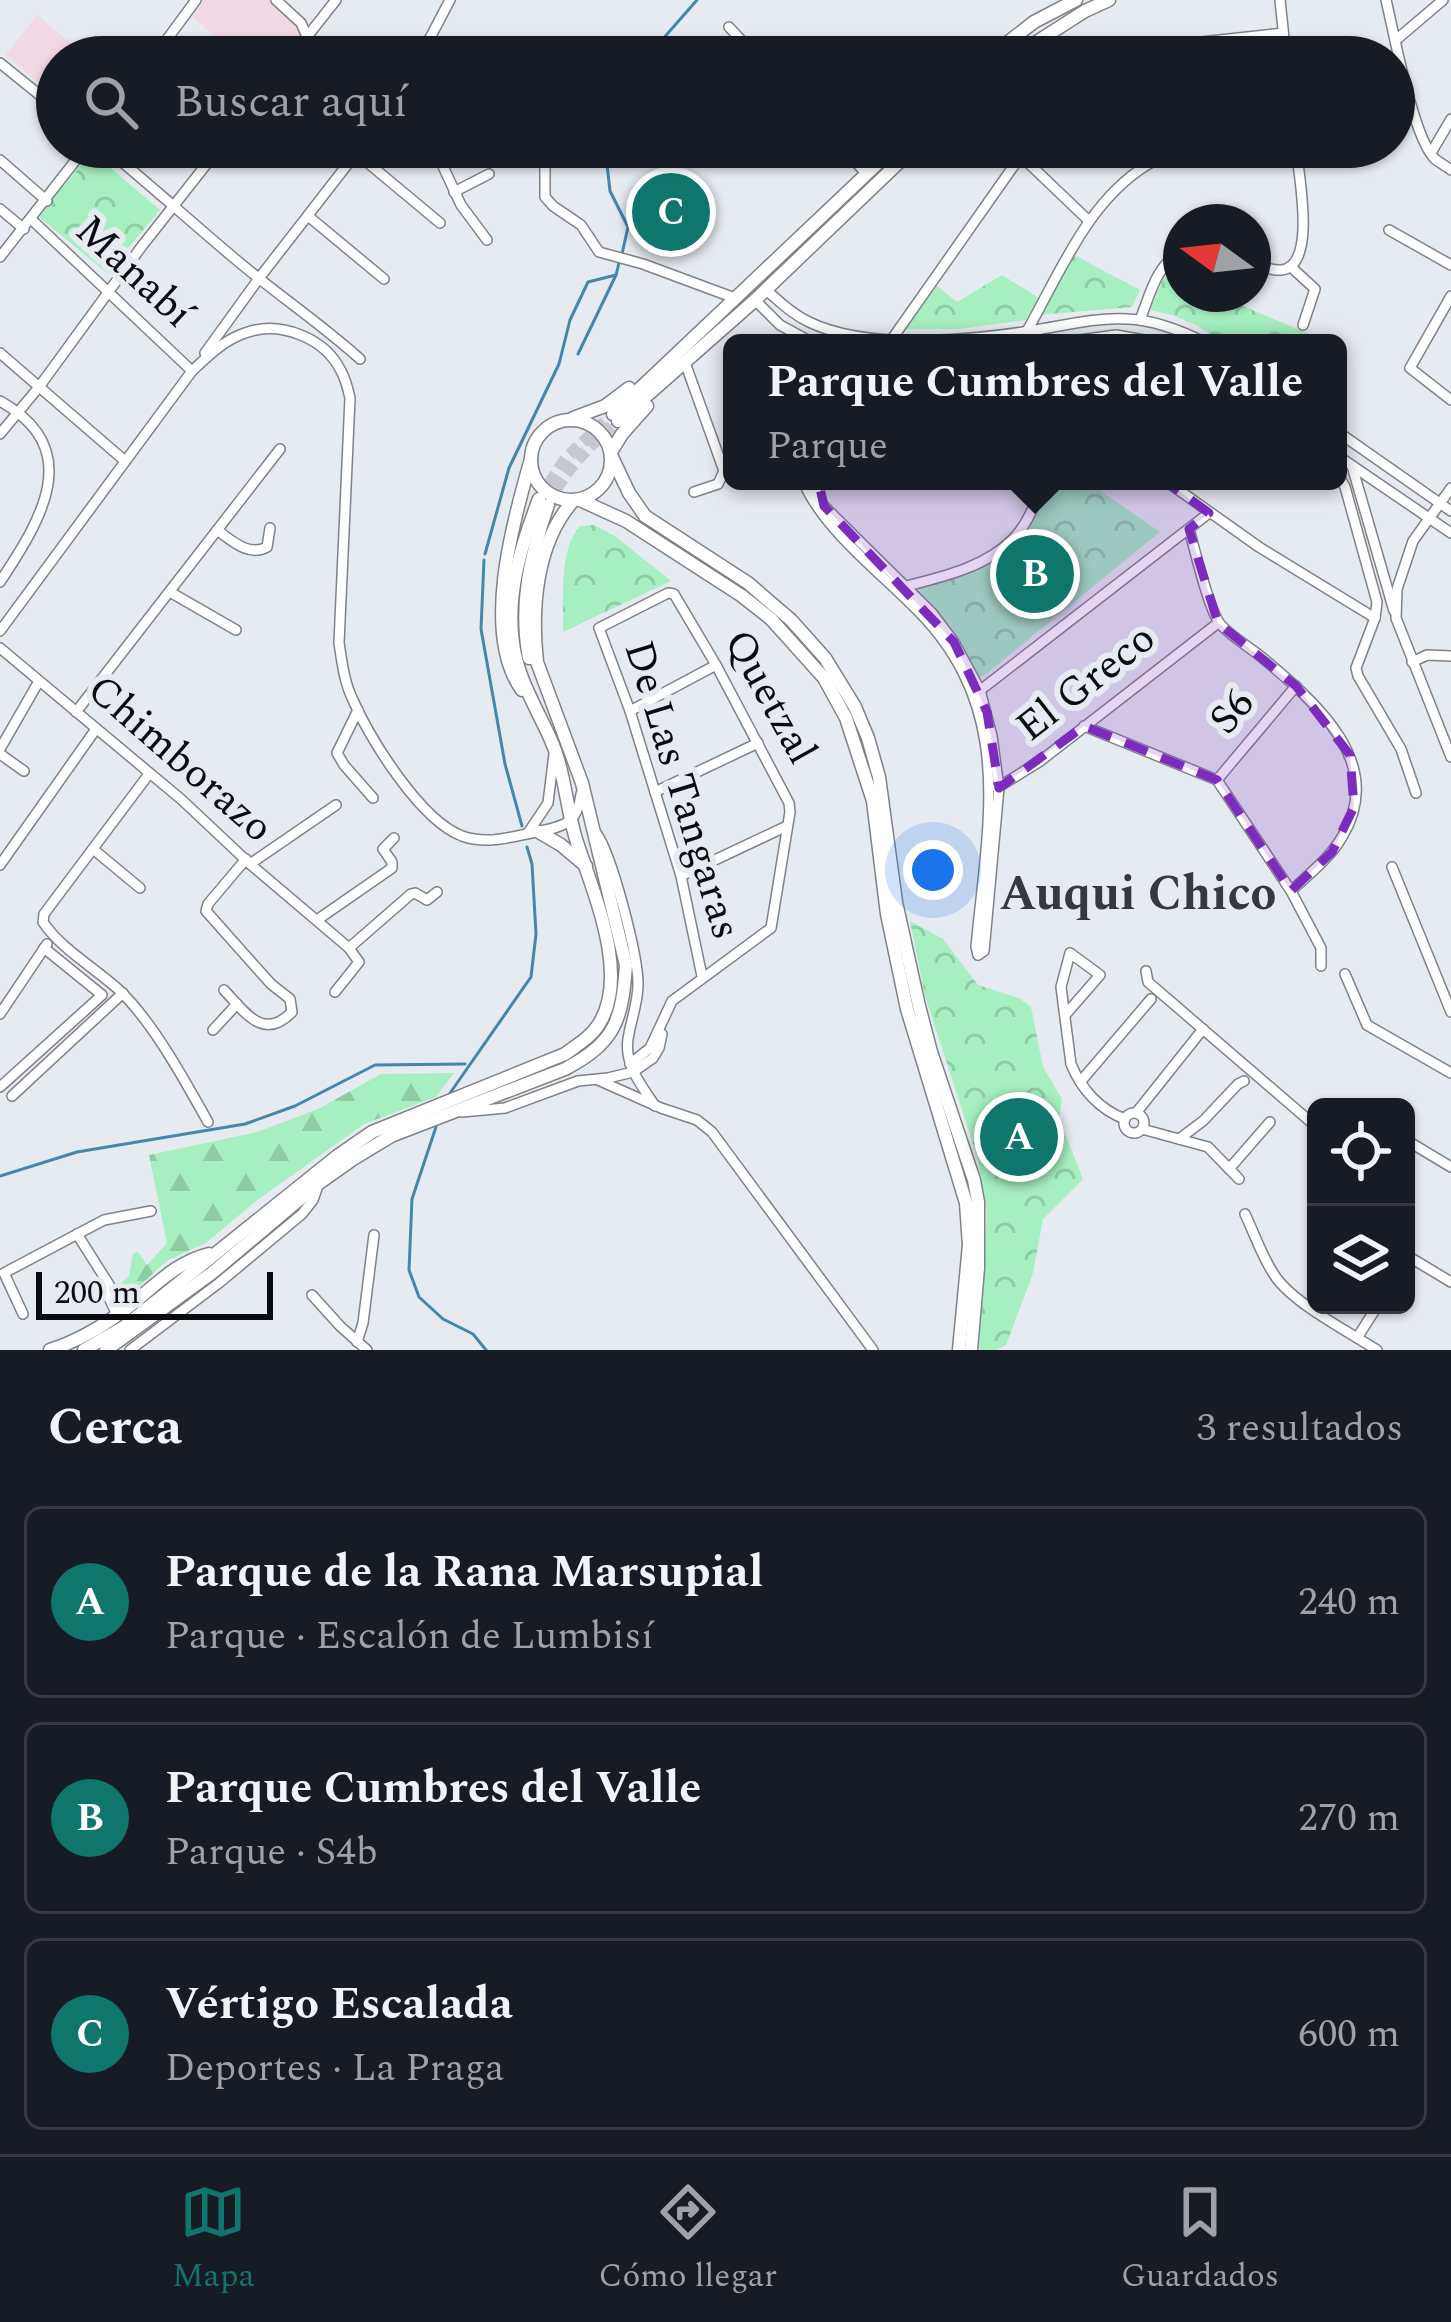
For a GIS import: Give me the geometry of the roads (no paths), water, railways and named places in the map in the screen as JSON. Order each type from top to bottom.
[{"type":"main road","points":[[1016,36],[1076,0]]},
{"type":"main road","points":[[1045,36],[1109,0]]},
{"type":"main road","points":[[531,459],[533,472],[548,493],[560,499],[591,496],[607,479],[611,454],[637,415],[687,368],[873,168]]},
{"type":"main road","points":[[757,292],[615,418],[892,168]]},
{"type":"main road","points":[[533,706],[514,679],[503,649],[501,620],[520,496],[536,440],[550,425],[620,396],[702,319],[732,297],[757,292]]},
{"type":"main road","points":[[570,419],[592,424],[608,441],[644,516],[748,583],[791,620],[832,669],[855,707],[879,777],[896,902],[919,1006],[978,1202],[971,1350]]},
{"type":"main road","points":[[84,1350],[124,1327],[372,1132],[565,1069],[602,1046],[613,1029],[626,965],[582,783],[537,662],[535,604],[550,536],[562,513],[577,500]]},
{"type":"main road","points":[[577,500],[626,521],[742,596],[824,678],[846,718],[873,801],[887,914],[907,1009],[966,1203],[969,1245],[959,1350]]},
{"type":"main road","points":[[106,1350],[215,1278],[319,1184],[392,1136],[565,1054],[598,1026],[611,985],[599,911],[554,749],[513,648],[514,574],[522,543],[544,502],[527,579],[524,621],[530,660],[549,697]]},
{"type":"main road","points":[[530,833],[561,845],[586,866]]},
{"type":"main road","points":[[50,1350],[121,1312],[182,1262],[217,1252]]},
{"type":"street","points":[[169,36],[196,0]]},
{"type":"street","points":[[276,0],[301,23],[305,36]]},
{"type":"street","points":[[308,36],[335,0]]},
{"type":"street","points":[[431,36],[450,0]]},
{"type":"street","points":[[1280,0],[1283,36]]},
{"type":"street","points":[[1386,0],[1395,36]]},
{"type":"street","points":[[1401,36],[1443,0]]},
{"type":"street","points":[[729,27],[737,36]]},
{"type":"street","points":[[1256,36],[1283,33]]},
{"type":"street","points":[[0,63],[36,92]]},
{"type":"street","points":[[1415,109],[1424,142],[1451,170]]},
{"type":"street","points":[[1431,153],[1451,118]]},
{"type":"street","points":[[0,160],[46,200]]},
{"type":"street","points":[[0,257],[70,168]]},
{"type":"street","points":[[130,168],[360,359]]},
{"type":"street","points":[[0,434],[204,168]]},
{"type":"street","points":[[0,631],[344,168]]},
{"type":"street","points":[[378,168],[440,223]]},
{"type":"street","points":[[443,168],[467,216],[487,240]]},
{"type":"street","points":[[545,168],[545,196],[581,225],[599,252],[732,297]]},
{"type":"street","points":[[860,168],[866,174]]},
{"type":"street","points":[[896,334],[1012,168]]},
{"type":"street","points":[[1040,168],[1089,221]]},
{"type":"street","points":[[1027,332],[1089,221],[1115,190],[1143,168]]},
{"type":"street","points":[[1271,269],[1291,267],[1303,244],[1298,168]]},
{"type":"street","points":[[454,192],[489,174]]},
{"type":"street","name":"Manabí","points":[[0,208],[28,225],[194,369]]},
{"type":"street","points":[[308,216],[384,279]]},
{"type":"street","points":[[1389,230],[1451,265]]},
{"type":"street","points":[[1140,320],[1163,266]]},
{"type":"street","points":[[1291,267],[1315,289],[1303,325]]},
{"type":"street","points":[[757,292],[834,334]]},
{"type":"street","points":[[757,292],[779,326],[795,334]]},
{"type":"street","points":[[1451,296],[1410,368],[1451,400]]},
{"type":"street","points":[[1008,334],[1105,320],[1140,320],[1185,334]]},
{"type":"street","points":[[194,369],[230,340],[265,328],[285,330],[320,345],[343,374],[351,422],[339,644],[343,674],[378,748],[437,820],[463,836],[495,842],[508,839],[572,821],[580,805],[582,783]]},
{"type":"street","points":[[0,352],[125,461]]},
{"type":"street","points":[[687,368],[723,468]]},
{"type":"street","points":[[0,400],[28,420],[43,443],[49,470],[36,525],[0,582]]},
{"type":"street","points":[[1347,438],[1451,511]]},
{"type":"street","points":[[76,712],[280,449]]},
{"type":"street","points":[[1347,462],[1451,533]]},
{"type":"street","points":[[1352,466],[1396,618],[1451,757]]},
{"type":"street","points":[[694,492],[718,484],[723,473]]},
{"type":"street","points":[[1396,618],[1397,589],[1413,541],[1451,488]]},
{"type":"street","points":[[808,490],[818,509],[900,588]]},
{"type":"street","points":[[816,490],[824,506],[925,616],[977,693],[995,789],[984,951],[978,956],[995,789]]},
{"type":"street","points":[[900,588],[940,578],[1001,550],[1019,532],[1041,490]]},
{"type":"street","points":[[1178,490],[1375,618]]},
{"type":"street","points":[[1346,490],[1376,602],[1375,618],[1358,659],[1358,676],[1401,749],[1416,793]]},
{"type":"street","points":[[977,693],[1209,513]]},
{"type":"street","points":[[218,530],[240,546],[259,551],[267,547],[270,528]]},
{"type":"street","points":[[1189,529],[1218,623],[1296,686],[1329,720],[1350,755],[1354,807],[1343,836],[1291,891]]},
{"type":"street","points":[[170,592],[236,630]]},
{"type":"street","name":"Quetzal","points":[[632,1068],[648,1064],[659,1048],[672,1001],[770,928],[789,802],[716,665],[674,594],[668,593]]},
{"type":"street","name":"De Las Tangaras","points":[[668,593],[599,628],[681,876],[702,976]]},
{"type":"street","name":"El Greco","points":[[995,789],[1039,762],[1218,623]]},
{"type":"street","name":"Chimborazo","points":[[0,648],[349,948]]},
{"type":"street","points":[[1412,662],[1427,655],[1451,656]]},
{"type":"street","points":[[630,711],[716,665]]},
{"type":"street","points":[[24,771],[0,752],[39,681]]},
{"type":"street","name":"S6","points":[[1217,780],[1296,686]]},
{"type":"street","points":[[358,710],[337,753],[373,798]]},
{"type":"street","points":[[1084,726],[1217,780],[1291,891],[1322,948],[1321,966]]},
{"type":"street","points":[[0,866],[96,729]]},
{"type":"street","points":[[655,792],[758,743]]},
{"type":"street","points":[[530,833],[548,803],[554,749]]},
{"type":"street","points":[[149,774],[44,914],[43,922],[123,993],[184,1079],[208,1122]]},
{"type":"street","points":[[224,990],[255,1022],[289,1017],[290,999],[206,911],[248,862],[336,805]]},
{"type":"street","points":[[681,876],[787,826]]},
{"type":"street","points":[[592,827],[608,855],[638,976],[628,1041],[632,1068],[656,1106]]},
{"type":"street","points":[[317,920],[392,868],[383,849],[394,838]]},
{"type":"street","points":[[93,849],[140,888]]},
{"type":"street","points":[[1392,867],[1451,1012]]},
{"type":"street","points":[[335,992],[359,962],[349,948],[411,894],[427,900],[437,892]]},
{"type":"street","points":[[0,1014],[54,935]]},
{"type":"street","points":[[0,1087],[102,995],[44,948]]},
{"type":"street","points":[[1066,1014],[1100,975],[1070,952],[1061,987],[1071,1064],[1107,1112],[1130,1116],[1143,1120],[1142,1129],[1130,1133],[1125,1129],[1130,1116],[1200,1032]]},
{"type":"street","points":[[1146,971],[1148,982],[1200,1032],[1307,1119]]},
{"type":"street","points":[[1345,974],[1367,1025],[1451,1072]]},
{"type":"street","points":[[12,1096],[123,993]]},
{"type":"street","points":[[1081,1081],[1151,999]]},
{"type":"street","points":[[213,1030],[238,1004]]},
{"type":"street","points":[[443,1110],[505,1108],[578,1081],[598,1080],[632,1068]]},
{"type":"street","points":[[598,1080],[697,1120],[718,1138],[873,1350]]},
{"type":"street","points":[[1179,1139],[1244,1081]]},
{"type":"street","points":[[1229,1169],[1270,1122]]},
{"type":"street","points":[[1142,1129],[1208,1147],[1239,1179]]},
{"type":"street","points":[[1415,1145],[1451,1167]]},
{"type":"street","points":[[23,1314],[4,1274],[104,1220],[152,1211]]},
{"type":"street","points":[[1245,1214],[1276,1279],[1377,1350]]},
{"type":"street","points":[[77,1234],[121,1312]]},
{"type":"street","points":[[357,1342],[374,1235]]},
{"type":"street","points":[[1415,1262],[1451,1282]]},
{"type":"street","points":[[136,1348],[215,1278]]},
{"type":"street","points":[[312,1295],[368,1350]]},
{"type":"street","points":[[1358,1338],[1373,1314]]},
{"type":"waterway","points":[[665,36],[697,0]]},
{"type":"waterway","points":[[607,168],[610,191],[628,227],[622,254]]},
{"type":"waterway","points":[[578,354],[619,263]]},
{"type":"waterway","points":[[485,554],[509,468],[559,364],[570,320],[588,282],[616,275]]},
{"type":"waterway","points":[[484,560],[481,629],[505,764],[522,826]]},
{"type":"waterway","points":[[448,1096],[531,977],[536,934],[527,847]]},
{"type":"waterway","points":[[0,1176],[77,1152],[245,1124],[295,1106],[375,1065],[465,1064]]},
{"type":"waterway","points":[[436,1127],[412,1199],[409,1270],[419,1297],[443,1319],[473,1334],[486,1350]]},
{"type":"tunnel","points":[[539,499],[566,458],[613,414]]},
{"type":"tunnel","points":[[548,505],[578,459],[618,421]]},
{"type":"place","name":"Vértigo Escalada","points":[[671,212]]},
{"type":"place","name":"Parque Cumbres del Valle","points":[[1035,574]]},
{"type":"place","name":"Parque de la Rana Marsupial","points":[[1019,1137]]},
{"type":"district","name":"Auqui Chico","points":[[1138,894]]}]
